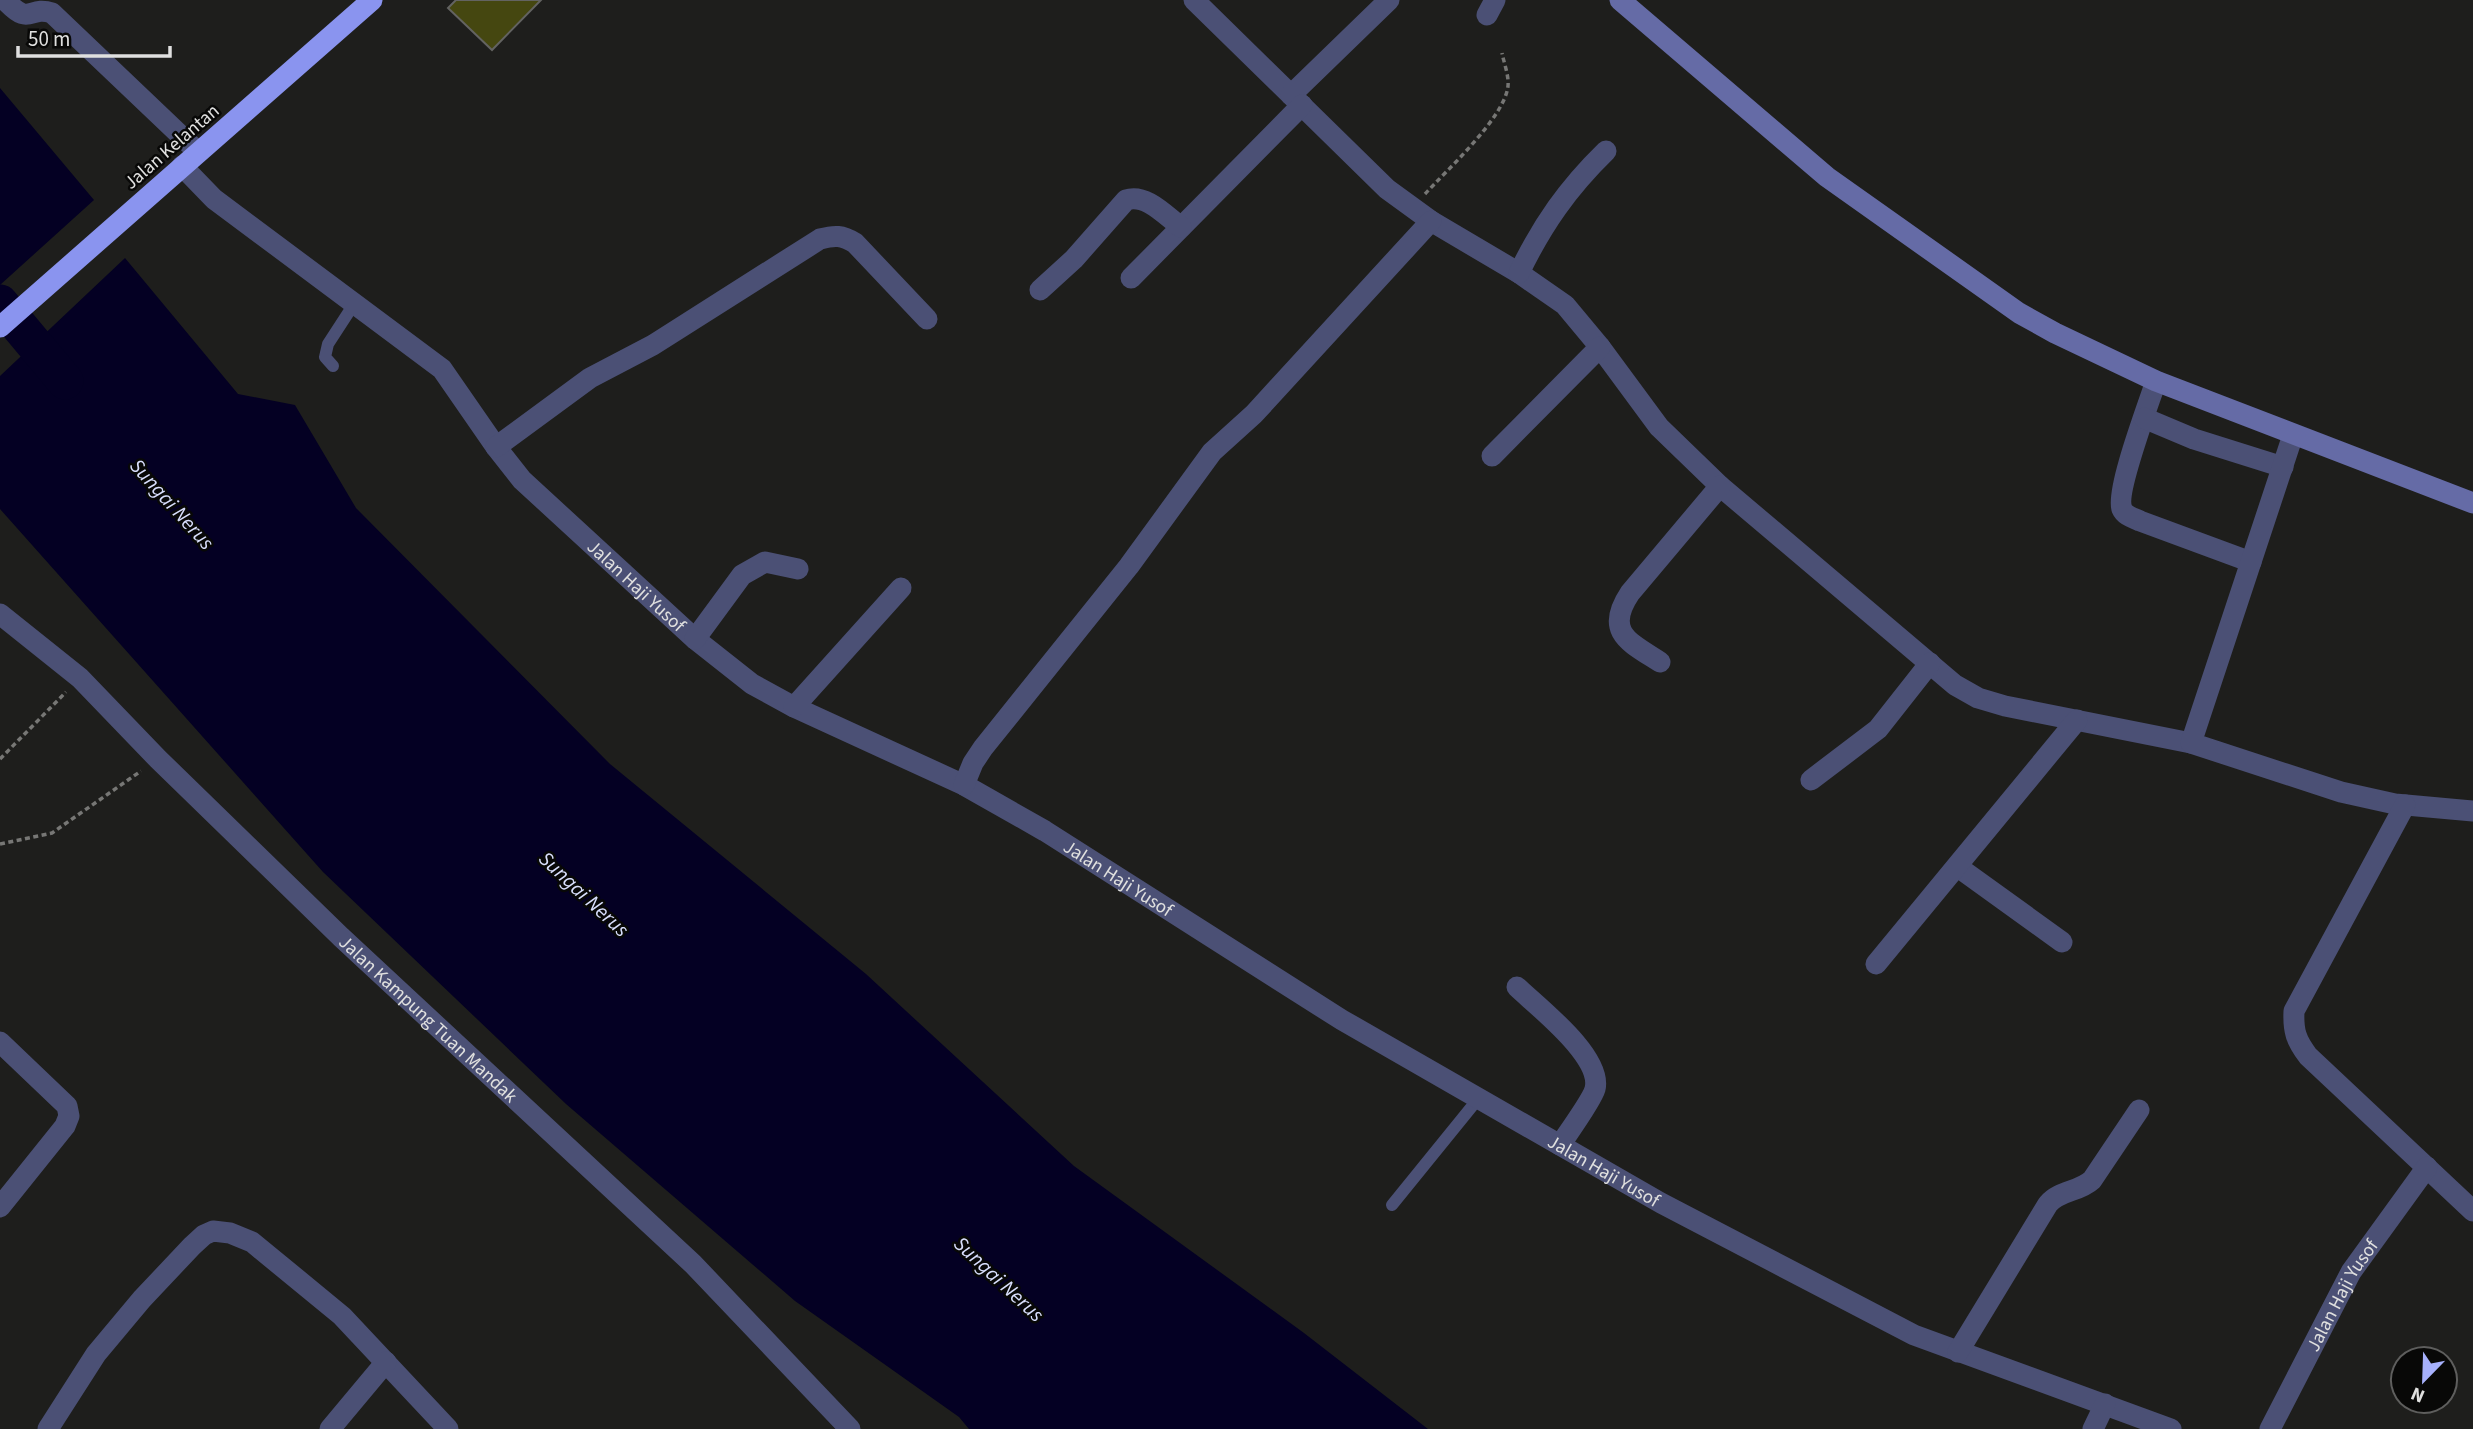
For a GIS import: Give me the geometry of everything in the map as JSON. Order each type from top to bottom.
[{"type":"highway","name":"Jalan Kelantan","points":[[0,327],[372,0]]},
{"type":"main road","points":[[1620,0],[1828,177],[2019,313],[2156,382],[2473,503]]},
{"type":"street","name":"Jalan Haji Yusof","points":[[5,0],[20,15],[28,16],[43,10],[52,13],[190,159],[214,199],[442,369],[522,480],[695,639],[752,684],[794,707],[964,785],[1045,831],[1342,1020],[1661,1203],[1914,1335],[2171,1429]]},
{"type":"street","points":[[1194,0],[1387,189],[1431,221],[1519,273],[1565,305],[1659,427],[1720,486],[1955,685],[1978,698],[2191,743],[2341,792],[2405,805],[2473,811]]},
{"type":"street","points":[[1131,278],[1389,0]]},
{"type":"street","points":[[1519,273],[1541,230],[1572,187],[1606,150]]},
{"type":"street","points":[[1041,290],[1074,259],[1126,200],[1134,197],[1143,199],[1181,227]]},
{"type":"street","points":[[964,785],[972,763],[983,748],[1129,566],[1212,452],[1254,414],[1431,221]]},
{"type":"street","points":[[496,447],[590,378],[653,345],[820,239],[835,235],[846,237],[855,243],[928,319]]},
{"type":"street","points":[[1492,456],[1600,347]]},
{"type":"street","points":[[2156,382],[2120,500],[2122,510],[2127,516],[2251,562]]},
{"type":"street","points":[[2144,418],[2194,439],[2283,467]]},
{"type":"street","points":[[2191,743],[2293,435]]},
{"type":"street","points":[[1660,662],[1630,643],[1623,635],[1619,622],[1620,609],[1630,593],[1720,486]]},
{"type":"street","points":[[695,639],[742,575],[765,562],[799,569]]},
{"type":"street","points":[[794,707],[901,588]]},
{"type":"street","name":"Jalan Kampung Tuan Mandak","points":[[0,614],[80,678],[158,759],[341,937],[693,1264],[850,1429]]},
{"type":"street","points":[[1811,780],[1878,729],[1930,663]]},
{"type":"street","points":[[1876,964],[2077,720]]},
{"type":"street","points":[[2405,805],[2294,1012],[2293,1028],[2296,1040],[2308,1056],[2473,1211]]},
{"type":"street","points":[[1958,867],[2062,942]]},
{"type":"street","points":[[1517,987],[1582,1050],[1593,1069],[1595,1088],[1560,1145]]},
{"type":"street","points":[[0,1042],[67,1106],[69,1116],[65,1126],[0,1207]]},
{"type":"street","points":[[1958,1352],[2048,1204],[2054,1196],[2085,1186],[2092,1180],[2139,1110]]},
{"type":"street","name":"Jalan Haji Yusof","points":[[2270,1429],[2351,1272],[2427,1167]]},
{"type":"street","points":[[48,1429],[96,1354],[192,1245],[213,1231],[230,1233],[252,1242],[342,1316],[447,1429]]},
{"type":"street","points":[[330,1429],[386,1362]]},
{"type":"street","points":[[2093,1429],[2105,1404]]},
{"type":"lane","points":[[332,366],[325,356],[328,344],[354,304]]},
{"type":"lane","points":[[1392,1205],[1478,1099]]},
{"type":"path","points":[[1412,208],[1488,126],[1503,102],[1508,85],[1502,53]]},
{"type":"path","points":[[0,759],[80,678]]},
{"type":"path","points":[[0,844],[52,833],[158,759]]},
{"type":"water","points":[[0,88],[94,200],[0,285]]},
{"type":"water","points":[[125,258],[238,394],[295,405],[356,508],[610,764],[866,974],[1074,1166],[1304,1333],[1428,1429],[969,1429],[959,1417],[795,1301],[566,1104],[323,872],[0,509],[0,376]]},
{"type":"building","points":[[456,0],[541,0],[492,50],[448,8]]},
{"type":"waterway","name":"Sungai Nerus","points":[[0,303],[65,381]]}]
